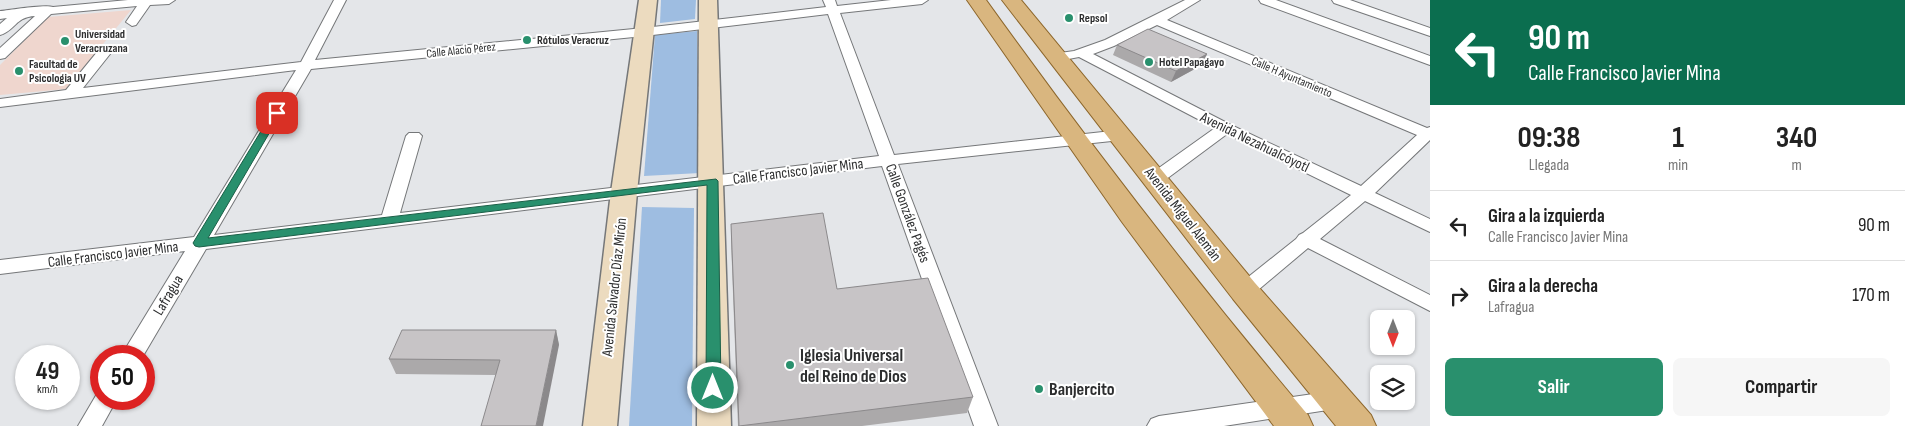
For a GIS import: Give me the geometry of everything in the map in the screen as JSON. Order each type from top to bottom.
[{"type":"main road","name":"Avenida Salvador Díaz Mirón","points":[[600,426],[624,192],[648,0]]},
{"type":"main road","points":[[976,0],[1073,139],[1191,297],[1287,416]]},
{"type":"main road","name":"Avenida Miguel Alemán","points":[[1011,0],[1070,56],[1121,135],[1155,179],[1244,291],[1334,400],[1358,426]]},
{"type":"main road","points":[[708,12],[712,181],[714,426]]},
{"type":"street","points":[[0,32],[34,0]]},
{"type":"street","points":[[0,55],[58,0]]},
{"type":"street","points":[[0,15],[169,0]]},
{"type":"street","name":"Lafragua","points":[[139,345],[306,65],[340,0]]},
{"type":"street","name":"Calle Alacio Pérez","points":[[0,103],[306,65],[644,32],[708,12],[922,0]]},
{"type":"street","points":[[1070,56],[1156,20],[1194,0]]},
{"type":"street","points":[[1266,0],[1430,62]]},
{"type":"street","points":[[1338,0],[1430,32]]},
{"type":"street","points":[[132,22],[146,2]]},
{"type":"street","name":"Calle González Pagés","points":[[831,5],[986,426]]},
{"type":"street","name":"Calle H Ayuntamiento","points":[[1156,20],[1427,138]]},
{"type":"street","points":[[72,94],[107,49]]},
{"type":"street","name":"Avenida Nezahualcóyotl","points":[[1070,56],[1226,128],[1430,226]]},
{"type":"street","points":[[1155,179],[1226,128]]},
{"type":"street","name":"Calle Francisco Javier Mina","points":[[0,267],[889,160],[1121,135]]},
{"type":"street","points":[[390,220],[414,136]]},
{"type":"street","points":[[1244,291],[1305,239],[1363,194],[1427,138]]},
{"type":"street","points":[[1305,239],[1430,304]]},
{"type":"street","points":[[1159,426],[1287,416],[1334,400]]},
{"type":"street","points":[[90,426],[99,410]]},
{"type":"shaded area","points":[[661,0],[696,0],[695,19],[660,23]]},
{"type":"shaded area","name":"Universidad Veracruzana","points":[[131,10],[66,89],[0,95],[0,65],[48,17]]},
{"type":"shaded area","points":[[697,31],[700,173],[644,176],[655,35]]},
{"type":"shaded area","points":[[642,207],[694,208],[692,426],[629,426]]},
{"type":"building","points":[[1148,29],[1207,54],[1176,71],[1117,45]]},
{"type":"building","points":[[823,213],[837,289],[928,278],[973,397],[739,426],[731,224]]},
{"type":"building","points":[[402,330],[556,330],[536,426],[481,426],[500,360],[389,359]]},
{"type":"place","name":"Repsol","points":[[1069,18]]},
{"type":"place","name":"Rótulos Veracruz","points":[[527,40]]},
{"type":"place","name":"Universidad Veracruzana","points":[[65,41]]},
{"type":"place","name":"Hotel Papagayo","points":[[1149,62]]},
{"type":"place","name":"Facultad de Psicologia UV","points":[[19,71]]},
{"type":"place","name":"Iglesia Universal del Reino de Dios","points":[[790,365]]},
{"type":"place","name":"Banjercito","points":[[1039,389]]},
{"type":"route","points":[[277,113],[199,243],[712,181],[713,388]]}]
